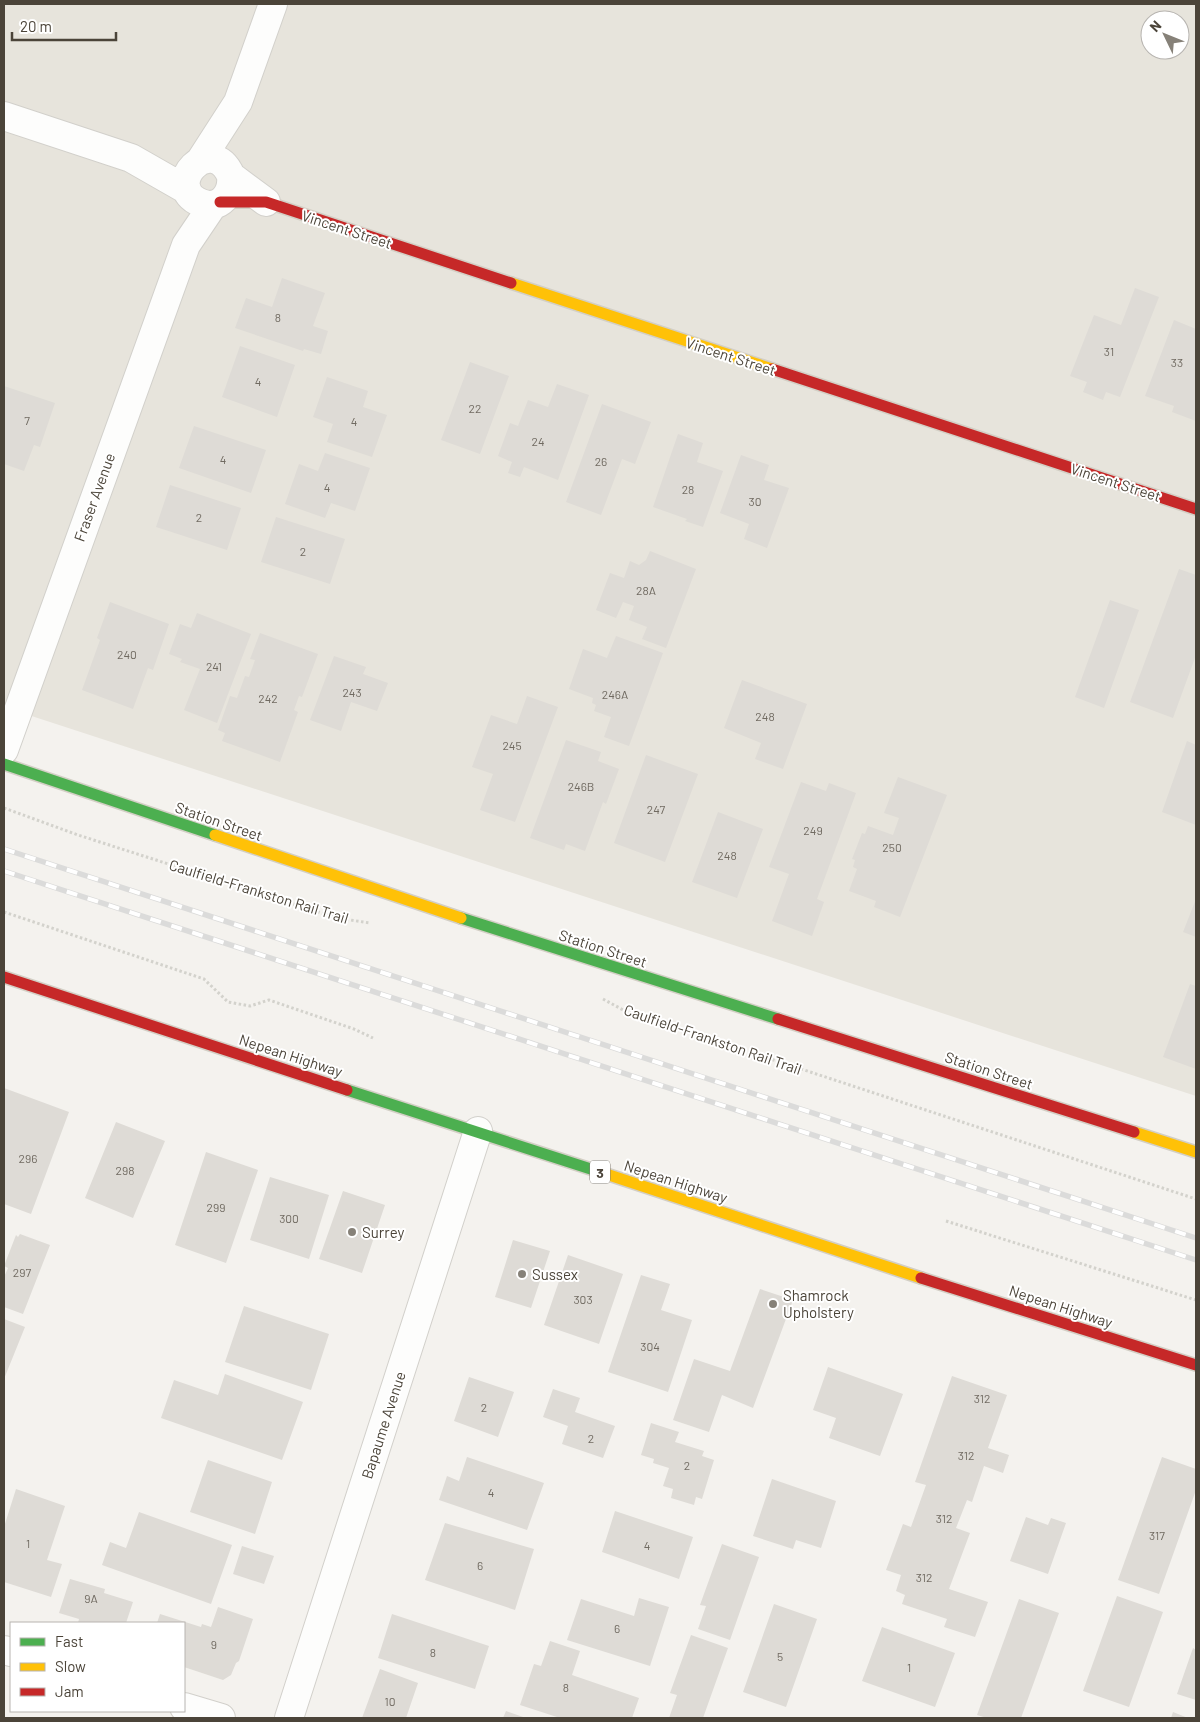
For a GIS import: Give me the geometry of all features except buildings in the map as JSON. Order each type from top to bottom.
[{"type":"main road","name":"Vincent Street","points":[[216,204],[266,202],[1196,508]]},
{"type":"main road","name":"Station Street","points":[[4,764],[430,908],[1196,1152]]},
{"type":"main road","name":"Nepean Highway","points":[[4,978],[956,1289],[1196,1365]]},
{"type":"street","points":[[238,102],[230,173],[232,183],[230,190],[226,197],[216,204],[204,205],[197,202],[188,191],[187,174],[198,162],[238,102],[273,4]]},
{"type":"street","points":[[4,116],[131,158],[188,191]]},
{"type":"street","points":[[131,158],[198,162],[210,159],[217,160],[230,173]]},
{"type":"street","name":"Vincent Street","points":[[230,173],[266,202]]},
{"type":"street","name":"Fraser Avenue","points":[[4,750],[186,245],[190,214],[188,191]]},
{"type":"street","name":"Fraser Avenue","points":[[186,245],[216,204]]},
{"type":"street","name":"Bapaume Avenue","points":[[289,1718],[478,1132]]},
{"type":"street","points":[[185,1706],[221,1718]]},
{"type":"path","name":"Caulfield-Frankston Rail Trail","points":[[4,808],[78,835],[337,918],[375,924]]},
{"type":"path","points":[[4,912],[204,979],[228,1002],[250,1006],[269,1000],[354,1029],[373,1038]]},
{"type":"path","name":"Caulfield-Frankston Rail Trail","points":[[602,998],[624,1011],[1196,1199]]},
{"type":"path","points":[[946,1221],[1196,1300]]},
{"type":"shaded area","points":[[4,4],[1196,4],[1196,1096],[4,707]]},
{"type":"railway","points":[[4,849],[1196,1238]]},
{"type":"railway","points":[[4,871],[1196,1260]]},
{"type":"traffic: fast","points":[[4,764],[215,835]]},
{"type":"traffic: fast","points":[[461,918],[778,1019]]},
{"type":"traffic: fast","points":[[347,1090],[600,1172]]},
{"type":"traffic: slow","points":[[511,283],[772,369]]},
{"type":"traffic: slow","points":[[215,835],[461,918]]},
{"type":"traffic: slow","points":[[1134,1132],[1196,1152]]},
{"type":"traffic: slow","points":[[600,1172],[921,1278]]},
{"type":"traffic: jam","points":[[220,202],[266,202],[511,283]]},
{"type":"traffic: jam","points":[[772,369],[1196,509]]},
{"type":"traffic: jam","points":[[4,977],[347,1090]]},
{"type":"traffic: jam","points":[[778,1019],[1134,1132]]},
{"type":"traffic: jam","points":[[921,1278],[1196,1365]]},
{"type":"place","name":"Surrey","points":[[352,1232]]},
{"type":"place","name":"Sussex","points":[[522,1274]]},
{"type":"place","name":"Shamrock Upholstery","points":[[773,1304]]}]
